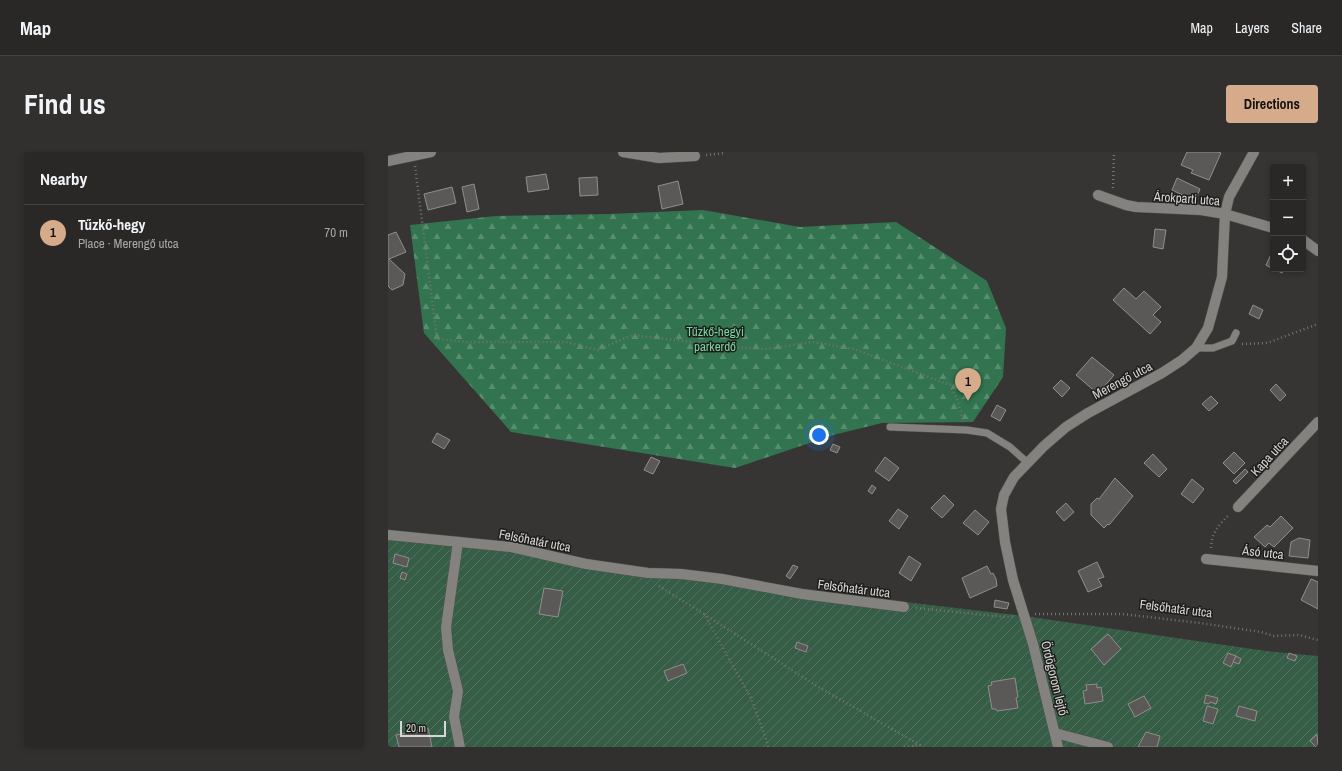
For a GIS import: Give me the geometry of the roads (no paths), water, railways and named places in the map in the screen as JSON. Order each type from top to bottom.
[{"type":"street","points":[[388,162],[413,154],[431,152]]},
{"type":"street","points":[[623,152],[659,158],[695,156]]},
{"type":"street","name":"Merengő utca","points":[[1024,615],[1013,580],[1005,542],[1001,509],[1004,495],[1008,486],[1014,477],[1044,446],[1066,427],[1088,413],[1162,373],[1182,360],[1196,348],[1208,328],[1222,277],[1224,214],[1229,197],[1254,152]]},
{"type":"street","name":"Árokparti utca","points":[[1098,195],[1136,207],[1201,210],[1224,214],[1270,227]]},
{"type":"street","points":[[1306,242],[1318,250]]},
{"type":"street","name":"Kapa utca","points":[[1238,506],[1318,422]]},
{"type":"street","name":"Felsőhatár utca","points":[[388,535],[511,547],[600,566],[648,573],[681,574],[722,579],[802,594],[904,607]]},
{"type":"street","points":[[458,542],[446,627],[448,650],[458,691],[454,717],[460,747]]},
{"type":"street","name":"Ásó utca","points":[[1210,560],[1318,571]]},
{"type":"street","name":"Ördögorom lejtő","points":[[1024,615],[1033,644],[1058,747]]},
{"type":"street","points":[[1055,733],[1108,747]]},
{"type":"lane","points":[[1196,348],[1213,348],[1232,341],[1236,333]]},
{"type":"lane","points":[[890,427],[967,430],[987,433],[1010,448],[1028,463]]},
{"type":"place","name":"Tűzkő-hegy","points":[[968,401]]},
{"type":"park label","name":"Tűzkő-hegyi parkerdő","points":[[715,338]]}]
